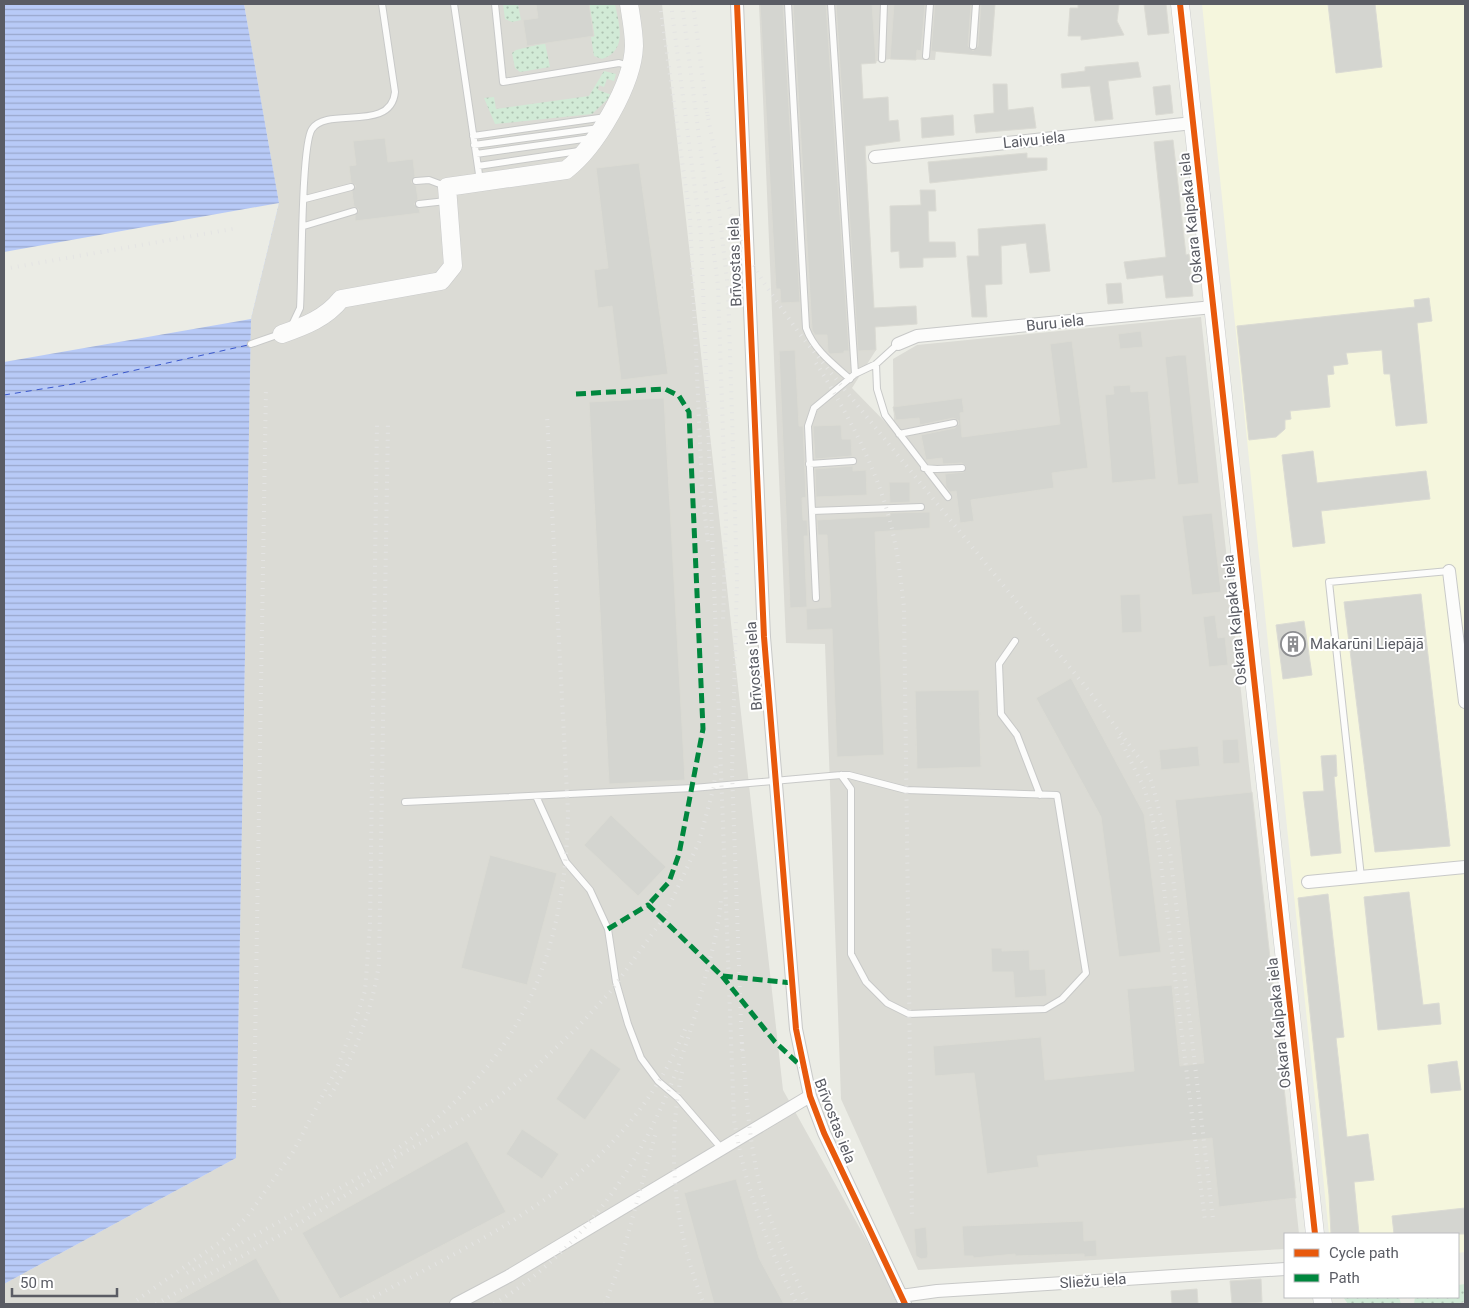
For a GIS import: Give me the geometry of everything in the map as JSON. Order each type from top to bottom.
[{"type":"main road","points":[[282,334],[310,324],[335,308],[341,299],[441,281],[453,266],[447,194],[479,174],[566,170],[599,132],[630,66],[634,47],[629,4]]},
{"type":"main road","name":"Oskara Kalpaka iela","points":[[1180,4],[1315,1233]]},
{"type":"street","name":"Brīvostas iela","points":[[737,4],[764,627],[796,1029],[810,1096],[849,1190],[903,1300]]},
{"type":"street","name":"Laivu iela","points":[[875,156],[1193,123]]},
{"type":"street","name":"Buru iela","points":[[898,344],[917,336],[1213,307]]},
{"type":"street","points":[[1449,571],[1465,702]]},
{"type":"street","points":[[1308,882],[1465,867]]},
{"type":"street","name":"Brīvostas iela","points":[[456,1304],[509,1276],[810,1096]]},
{"type":"street","name":"Sliežu iela","points":[[903,1300],[937,1291],[1284,1269]]},
{"type":"lane","points":[[251,344],[282,334],[294,324],[300,308],[305,165],[310,133],[314,126],[324,122],[380,114],[390,109],[394,102],[395,92],[382,4]]},
{"type":"lane","points":[[454,4],[479,174]]},
{"type":"lane","points":[[495,4],[504,82],[618,64],[630,66]]},
{"type":"lane","points":[[788,4],[806,328],[815,345],[850,379]]},
{"type":"lane","points":[[831,4],[856,374]]},
{"type":"lane","points":[[882,59],[884,4]]},
{"type":"lane","points":[[926,56],[930,4]]},
{"type":"lane","points":[[973,46],[976,4]]},
{"type":"lane","points":[[473,136],[599,132]]},
{"type":"lane","points":[[474,145],[599,132]]},
{"type":"lane","points":[[476,154],[599,132]]},
{"type":"lane","points":[[416,181],[429,180],[447,194]]},
{"type":"lane","points":[[305,199],[351,187]]},
{"type":"lane","points":[[419,204],[447,194]]},
{"type":"lane","points":[[304,226],[354,211]]},
{"type":"lane","points":[[816,598],[808,426],[814,408],[856,374],[876,364],[898,344]]},
{"type":"lane","points":[[876,364],[877,388],[885,415],[948,497]]},
{"type":"lane","points":[[899,434],[954,423]]},
{"type":"lane","points":[[810,464],[853,461]]},
{"type":"lane","points":[[924,468],[937,470],[962,468]]},
{"type":"lane","points":[[812,511],[921,507]]},
{"type":"lane","points":[[1361,877],[1329,582],[1449,571]]},
{"type":"lane","points":[[1015,641],[999,664],[1001,714],[1017,735],[1040,794]]},
{"type":"lane","points":[[405,802],[693,788],[841,775],[849,775],[906,790],[1057,795],[1086,973],[1062,999],[1045,1010],[909,1014],[887,1003],[866,982],[850,954],[851,789],[841,775]]},
{"type":"lane","points":[[536,796],[566,862],[590,890],[608,929],[616,982],[628,1024],[641,1058],[658,1081],[678,1098],[722,1149]]},
{"type":"shaded area","points":[[244,4],[662,4],[783,1090],[902,1304],[4,1304],[4,1284],[236,1158],[251,319],[279,203]]},
{"type":"shaded area","points":[[503,4],[518,4],[521,20],[512,22],[505,19]]},
{"type":"shaded area","points":[[589,4],[615,4],[620,28],[619,43],[616,50],[602,59],[594,56],[591,37],[594,36]]},
{"type":"shaded area","points":[[759,4],[995,4],[991,56],[936,51],[935,60],[890,59],[861,64],[876,350],[852,388],[894,431],[893,359],[917,345],[1201,317],[1299,1233],[1284,1233],[1284,1249],[918,1270],[841,1099],[825,644],[786,643]]},
{"type":"shaded area","points":[[1202,4],[1465,4],[1465,1252],[1459,1253],[1459,1233],[1329,1233]]},
{"type":"shaded area","points":[[545,43],[550,67],[520,72],[515,68],[512,53],[516,50]]},
{"type":"shaded area","points":[[604,71],[616,74],[614,81],[607,79],[604,87],[599,85],[598,90],[612,95],[592,114],[495,124],[484,98],[494,97],[496,109],[589,96]]},
{"type":"shaded area","points":[[1465,1284],[1465,1302],[1453,1304],[1414,1304],[1415,1298],[1459,1298],[1459,1285]]},
{"type":"shaded area","points":[[1344,1298],[1399,1298],[1401,1304],[1348,1304]]},
{"type":"water","points":[[4,4],[244,4],[279,203],[251,319],[236,1158],[4,1284]]},
{"type":"pier","points":[[279,203],[251,319],[4,362],[4,252]]},
{"type":"building","points":[[536,4],[589,4],[594,36],[527,46],[523,20],[538,18]]},
{"type":"building","points":[[760,4],[783,4],[800,302],[781,303],[780,289],[776,289]]},
{"type":"building","points":[[793,4],[826,4],[849,351],[844,351],[844,353],[830,354],[828,352],[827,335],[815,335],[812,330]]},
{"type":"building","points":[[836,4],[872,4],[876,63],[861,64],[863,99],[888,97],[889,121],[898,120],[900,141],[865,146],[874,308],[916,306],[917,324],[875,327],[876,350],[858,351]]},
{"type":"building","points":[[894,4],[925,4],[921,51],[917,50],[916,60],[890,59]]},
{"type":"building","points":[[935,4],[971,4],[968,46],[973,51],[978,46],[981,4],[995,4],[991,56],[931,51]]},
{"type":"building","points":[[1078,4],[1119,4],[1117,21],[1124,35],[1081,40],[1081,36],[1068,36],[1070,8],[1078,8]]},
{"type":"building","points":[[1144,4],[1166,4],[1169,33],[1148,35]]},
{"type":"building","points":[[1328,4],[1375,4],[1382,67],[1336,73]]},
{"type":"building","points":[[1138,62],[1141,77],[1108,81],[1113,119],[1095,121],[1090,86],[1062,88],[1061,74],[1085,71],[1085,67]]},
{"type":"building","points":[[993,84],[1007,84],[1008,110],[1033,107],[1036,128],[976,133],[974,115],[994,113]]},
{"type":"building","points":[[1170,85],[1173,113],[1156,115],[1153,87]]},
{"type":"building","points":[[953,115],[954,135],[922,138],[921,118]]},
{"type":"building","points":[[385,138],[388,162],[413,159],[415,176],[411,182],[416,186],[418,199],[414,204],[420,213],[355,221],[355,216],[359,210],[354,206],[352,192],[356,186],[351,182],[349,166],[356,165],[353,141]]},
{"type":"building","points":[[1173,140],[1186,255],[1189,254],[1193,296],[1166,298],[1163,275],[1127,279],[1124,262],[1166,257],[1154,142]]},
{"type":"building","points":[[1027,153],[1027,158],[1047,158],[1047,170],[930,183],[928,162]]},
{"type":"building","points":[[639,163],[668,374],[621,380],[612,306],[598,308],[594,270],[608,268],[596,168]]},
{"type":"building","points":[[920,190],[935,190],[936,211],[928,211],[929,242],[955,242],[956,257],[923,258],[923,267],[900,268],[899,251],[891,252],[890,206],[921,205]]},
{"type":"building","points":[[1045,224],[1050,271],[1030,273],[1026,243],[1001,246],[1002,284],[985,285],[987,317],[972,317],[967,256],[979,256],[978,229]]},
{"type":"building","points":[[1121,283],[1123,303],[1108,304],[1106,284]]},
{"type":"building","points":[[1429,298],[1432,321],[1417,323],[1427,423],[1396,426],[1390,374],[1384,374],[1382,350],[1346,353],[1348,364],[1333,366],[1334,374],[1327,375],[1330,407],[1290,411],[1291,419],[1285,420],[1285,429],[1276,437],[1249,440],[1237,326],[1415,307],[1414,300]]},
{"type":"building","points":[[1141,331],[1143,347],[1120,349],[1118,334]]},
{"type":"building","points":[[1072,341],[1088,468],[1052,473],[1054,488],[971,500],[974,521],[960,523],[956,491],[950,492],[946,487],[945,474],[964,472],[966,466],[962,463],[943,464],[942,458],[926,460],[921,435],[955,428],[959,424],[958,420],[953,418],[920,425],[919,418],[896,420],[893,407],[962,398],[964,412],[960,413],[962,437],[1060,424],[1050,344]]},
{"type":"building","points":[[795,350],[799,426],[803,426],[806,497],[802,498],[803,520],[807,520],[808,536],[804,536],[807,607],[790,608],[779,351]]},
{"type":"building","points":[[1186,355],[1199,483],[1178,485],[1165,357]]},
{"type":"building","points":[[1130,385],[1131,392],[1148,391],[1156,479],[1112,483],[1105,395],[1114,394],[1113,386]]},
{"type":"building","points":[[664,398],[685,780],[609,784],[589,402]]},
{"type":"building","points":[[841,425],[842,439],[851,439],[852,456],[815,459],[813,426]]},
{"type":"building","points":[[1313,451],[1317,483],[1426,471],[1430,499],[1321,511],[1325,543],[1293,547],[1282,455]]},
{"type":"building","points":[[853,466],[853,471],[866,470],[867,495],[816,497],[815,469]]},
{"type":"building","points":[[889,482],[910,482],[910,502],[890,503]]},
{"type":"building","points":[[930,512],[930,528],[875,532],[884,755],[837,757],[832,629],[807,630],[806,609],[831,607],[827,535],[818,535],[817,520],[890,516],[890,513]]},
{"type":"building","points":[[1212,513],[1221,592],[1192,595],[1182,516]]},
{"type":"building","points":[[1140,594],[1142,632],[1122,633],[1120,595]]},
{"type":"building","points":[[1421,594],[1450,846],[1375,852],[1344,602]]},
{"type":"building","points":[[1215,615],[1218,638],[1225,637],[1228,665],[1209,667],[1203,617]]},
{"type":"building","name":"Makarūni Liepājā","points":[[1304,621],[1312,675],[1283,679],[1276,625]]},
{"type":"building","points":[[1071,678],[1144,814],[1161,952],[1119,957],[1101,817],[1036,698]]},
{"type":"building","points":[[979,690],[981,767],[917,769],[915,691]]},
{"type":"building","points":[[1238,739],[1240,763],[1223,764],[1222,740]]},
{"type":"building","points":[[1198,746],[1200,766],[1161,770],[1159,750]]},
{"type":"building","points":[[1336,755],[1337,776],[1334,777],[1341,853],[1311,856],[1303,792],[1324,791],[1321,756]]},
{"type":"building","points":[[1252,792],[1296,1198],[1219,1207],[1212,1138],[1037,1156],[1039,1167],[987,1174],[974,1073],[935,1076],[933,1046],[1041,1037],[1045,1080],[1134,1071],[1127,989],[1172,985],[1180,1066],[1204,1063],[1175,800]]},
{"type":"building","points":[[611,815],[666,867],[638,896],[584,845]]},
{"type":"building","points":[[490,855],[557,873],[527,985],[461,968]]},
{"type":"building","points":[[1409,892],[1423,1005],[1439,1003],[1441,1024],[1378,1030],[1364,897]]},
{"type":"building","points":[[1328,894],[1344,1037],[1336,1038],[1347,1137],[1368,1134],[1374,1180],[1354,1182],[1359,1233],[1331,1233],[1329,1195],[1298,898]]},
{"type":"building","points":[[991,948],[1002,948],[1002,951],[1029,950],[1030,970],[1045,969],[1047,996],[1015,998],[1013,972],[992,972]]},
{"type":"building","points":[[591,1048],[621,1069],[585,1120],[556,1099]]},
{"type":"building","points":[[1457,1061],[1461,1090],[1431,1093],[1428,1065]]},
{"type":"building","points":[[522,1129],[559,1154],[542,1179],[506,1154]]},
{"type":"building","points":[[467,1141],[506,1212],[340,1299],[302,1233]]},
{"type":"building","points":[[736,1179],[759,1258],[784,1304],[714,1304],[684,1193]]},
{"type":"building","points":[[1465,1208],[1465,1234],[1394,1233],[1392,1216]]},
{"type":"building","points":[[1083,1221],[1084,1241],[1096,1240],[1097,1256],[1084,1257],[1084,1254],[1015,1256],[1015,1254],[973,1258],[973,1256],[964,1256],[962,1226]]},
{"type":"building","points":[[926,1227],[928,1254],[927,1258],[921,1259],[916,1256],[914,1229]]},
{"type":"building","points":[[256,1258],[282,1304],[172,1304]]},
{"type":"building","points":[[1261,1279],[1262,1302],[1232,1304],[1230,1281]]},
{"type":"building","points":[[1197,1289],[1198,1304],[1172,1304],[1171,1291]]},
{"type":"ferry route","points":[[4,395],[73,384],[248,345]]},
{"type":"railway","points":[[660,4],[690,217],[702,488],[708,544]]},
{"type":"railway","points":[[671,4],[701,236],[734,1119],[750,1191],[776,1259],[797,1304]]},
{"type":"railway","points":[[682,4],[718,286],[726,520],[723,621]]},
{"type":"railway","points":[[693,4],[708,118]]},
{"type":"railway","points":[[707,112],[718,166],[733,219],[747,253],[773,296],[802,337],[1089,691],[1145,766],[1152,783],[1170,852],[1213,1219]]},
{"type":"railway","points":[[716,182],[728,289],[733,447],[737,581],[732,772],[742,1050]]},
{"type":"railway","points":[[4,269],[238,228]]},
{"type":"railway","points":[[816,363],[841,404],[863,448],[881,492],[896,546],[904,607],[912,1216]]},
{"type":"railway","points":[[254,1107],[266,387]]},
{"type":"railway","points":[[394,1151],[437,1118],[474,1083],[503,1045],[527,1005],[545,962],[557,916],[565,866],[568,812],[547,415]]},
{"type":"railway","points":[[137,1300],[219,1243],[247,1217],[293,1152],[337,1068],[365,991],[370,925],[377,422]]},
{"type":"railway","points":[[330,1096],[355,1049],[372,999],[379,964],[388,422]]},
{"type":"railway","points":[[1119,737],[1145,790],[1158,840],[1205,1221]]},
{"type":"railway","points":[[187,1273],[455,1124],[497,1098],[530,1072],[577,1028],[611,991],[663,919],[699,842],[714,786],[716,765]]},
{"type":"railway","points":[[494,1304],[535,1275],[571,1242],[603,1206],[630,1166],[653,1124],[673,1079],[690,1033],[714,942],[721,897]]},
{"type":"railway","points":[[361,1304],[507,1224],[551,1195],[592,1162],[628,1124],[660,1080],[686,1027]]},
{"type":"railway","points":[[742,1043],[750,1128],[758,1176],[776,1232],[808,1304]]},
{"type":"railway","points":[[682,1072],[674,1130],[676,1190],[686,1248],[704,1304]]},
{"type":"railway","points":[[605,1304],[619,1267],[656,1132]]},
{"type":"railway","points":[[156,1304],[282,1234],[393,1166]]},
{"type":"marked path","points":[[576,394],[665,389],[679,396],[689,412],[703,729],[679,854],[669,882],[648,905]]},
{"type":"marked path","points":[[608,929],[648,905],[722,976],[793,983]]},
{"type":"marked path","points":[[722,976],[775,1042],[802,1067]]},
{"type":"cycle path","points":[[737,4],[764,637],[796,1029],[810,1096],[824,1133],[905,1304]]},
{"type":"cycle path","points":[[1180,4],[1315,1233]]},
{"type":"place","name":"Makarūni Liepājā","points":[[1293,644]]}]
